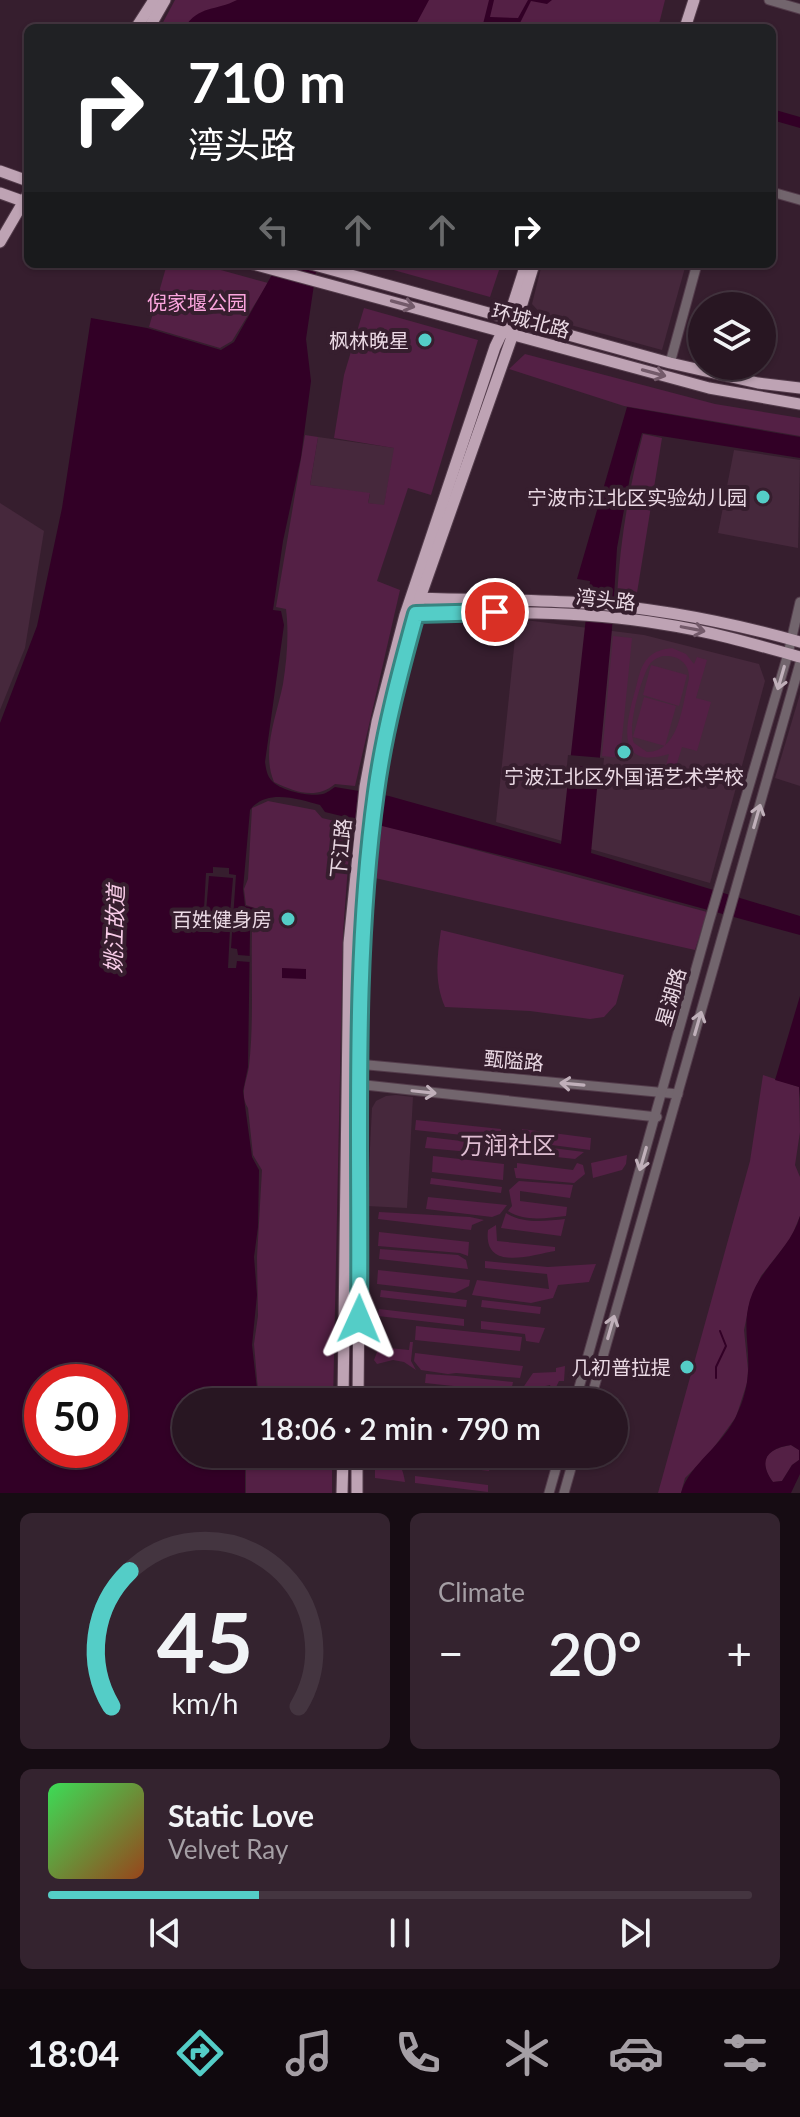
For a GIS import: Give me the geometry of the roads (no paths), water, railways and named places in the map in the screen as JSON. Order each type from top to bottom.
[{"type":"main road","points":[[139,24],[154,0]]},
{"type":"main road","points":[[151,24],[165,0]]},
{"type":"main road","points":[[686,24],[694,0]]},
{"type":"main road","points":[[0,171],[24,180]]},
{"type":"main road","points":[[0,193],[24,202]]},
{"type":"main road","points":[[0,242],[24,207]]},
{"type":"main road","name":"环城北路","points":[[267,268],[758,383],[800,388]]},
{"type":"main road","name":"环城北路","points":[[325,268],[709,388],[800,404]]},
{"type":"main road","points":[[510,327],[525,268]]},
{"type":"main road","points":[[510,327],[532,268]]},
{"type":"main road","name":"下江路","points":[[358,1388],[360,1085],[354,1064],[349,943],[370,789],[389,725],[410,614],[495,347],[510,327]]},
{"type":"main road","name":"湾头路","points":[[415,598],[693,616],[796,641]]},
{"type":"main road","name":"湾头路","points":[[410,614],[584,609]]},
{"type":"main road","name":"湾头路","points":[[617,612],[794,655]]},
{"type":"main road","name":"下江路","points":[[343,1388],[347,1083],[354,1064]]},
{"type":"main road","points":[[342,1493],[343,1468]]},
{"type":"main road","points":[[357,1468],[357,1493]]},
{"type":"street","points":[[769,0],[800,9]]},
{"type":"street","points":[[776,193],[800,200]]},
{"type":"street","points":[[670,363],[696,268]]},
{"type":"street","name":"星湖路","points":[[579,1388],[709,922],[794,655],[800,602]]},
{"type":"street","name":"星湖路","points":[[594,1388],[800,663]]},
{"type":"street","name":"甄隘路","points":[[354,1064],[678,1094]]},
{"type":"street","points":[[670,1064],[685,1067]]},
{"type":"street","name":"甄隘路","points":[[347,1083],[671,1118]]},
{"type":"street","points":[[549,1493],[556,1468]]},
{"type":"street","points":[[564,1493],[571,1468]]},
{"type":"water","points":[[237,0],[429,0],[416,24],[187,24],[196,15]]},
{"type":"water","points":[[489,0],[494,0],[490,17],[518,18],[528,0],[552,0],[547,4],[531,1],[520,23],[483,24]]},
{"type":"water","points":[[776,110],[800,117],[800,128],[776,121]]},
{"type":"water","name":"姚江故道","points":[[276,268],[316,268],[306,339],[311,381],[301,457],[283,541],[273,610],[281,611],[284,625],[265,762],[270,779],[282,788],[304,794],[323,794],[335,787],[389,796],[561,844],[590,581],[577,579],[627,407],[800,437],[800,458],[642,433],[617,548],[591,853],[800,916],[800,935],[569,872],[325,812],[320,805],[302,800],[274,797],[257,803],[250,810],[243,889],[245,906],[254,908],[253,929],[250,929],[248,1067],[243,1091],[252,1157],[259,1170],[254,1257],[257,1295],[252,1345],[257,1388],[172,1388],[172,1468],[245,1468],[245,1493],[0,1493],[0,723],[37,626],[62,508],[91,318],[147,328],[221,350],[234,342]]},
{"type":"water","points":[[282,968],[306,969],[306,979],[282,978]]},
{"type":"water","points":[[800,996],[800,1098],[799,1087],[775,1080]]},
{"type":"water","points":[[800,1216],[800,1474],[791,1493],[681,1493],[691,1473],[724,1435],[739,1409],[747,1378],[750,1300],[761,1278],[796,1227]],"holes":[[[791,1445],[799,1450],[799,1460],[782,1481],[773,1482],[766,1467],[767,1456],[776,1449]]]},
{"type":"waterway","points":[[716,1378],[716,1367],[726,1346],[720,1331]]},
{"type":"place","name":"枫林晚星","points":[[425,340]]},
{"type":"place","name":"宁波市江北区实验幼儿园","points":[[763,497]]},
{"type":"place","name":"宁波江北区外国语艺术学校","points":[[624,752]]},
{"type":"place","name":"百姓健身房","points":[[288,919]]},
{"type":"place","name":"几初普拉提","points":[[687,1367]]},
{"type":"district","name":"万润社区","points":[[508,1144]]},
{"type":"park label","name":"倪家堰公园","points":[[197,302]]}]
